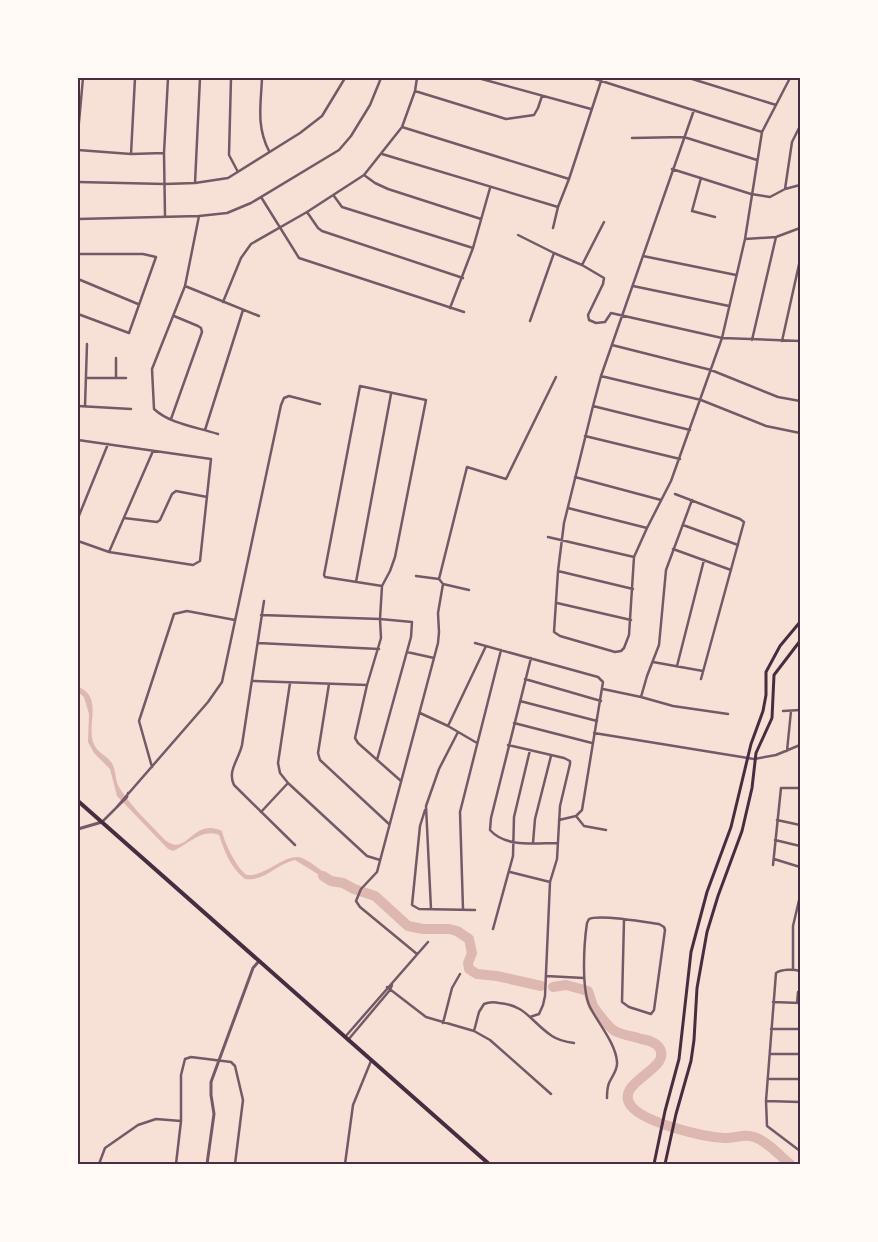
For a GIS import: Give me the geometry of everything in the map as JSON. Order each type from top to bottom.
[{"type":"highway","points":[[78,801],[489,1164]]},
{"type":"main road","points":[[654,1164],[665,1111],[679,1059],[686,985],[694,938],[707,892],[731,828],[747,758],[764,705],[766,672],[780,646],[800,622]]},
{"type":"main road","points":[[665,1164],[676,1114],[691,1061],[697,988],[707,932],[742,831],[752,788],[754,759],[757,747],[770,723],[774,696],[774,675],[800,641]]},
{"type":"street","points":[[78,132],[83,78]]},
{"type":"street","points":[[130,78],[135,78],[131,154]]},
{"type":"street","points":[[165,216],[164,153],[168,78]]},
{"type":"street","points":[[195,183],[200,78]]},
{"type":"street","points":[[231,78],[229,156],[238,172]]},
{"type":"street","points":[[262,78],[260,127],[263,139],[270,151]]},
{"type":"street","points":[[78,182],[165,184],[195,183],[228,178],[322,116],[345,78]]},
{"type":"street","points":[[78,218],[199,216],[227,213],[251,203],[339,150],[352,136],[370,105],[381,78]]},
{"type":"street","points":[[223,302],[238,265],[251,244],[334,196],[364,175],[402,127],[415,90],[417,78]]},
{"type":"street","points":[[478,78],[591,110]]},
{"type":"street","points":[[592,78],[602,79],[762,132]]},
{"type":"street","points":[[689,78],[776,105]]},
{"type":"street","points":[[694,110],[601,376],[575,477],[562,539],[554,629],[556,634],[618,652],[624,648],[629,635],[634,557],[680,459],[722,338],[745,238],[762,132],[789,78]]},
{"type":"street","points":[[553,228],[558,207],[602,79]]},
{"type":"street","points":[[415,90],[506,119],[534,115],[542,96]]},
{"type":"street","points":[[785,189],[792,142],[800,126]]},
{"type":"street","points":[[402,127],[569,179]]},
{"type":"street","points":[[632,138],[684,137],[757,160]]},
{"type":"street","points":[[78,150],[131,154],[164,153]]},
{"type":"street","points":[[382,154],[558,207]]},
{"type":"street","points":[[672,169],[751,194],[770,197],[785,189],[800,185]]},
{"type":"street","points":[[364,175],[388,189],[482,220]]},
{"type":"street","points":[[701,178],[692,211],[714,217]]},
{"type":"street","points":[[450,308],[473,248],[490,188]]},
{"type":"street","points":[[334,196],[342,207],[473,248]]},
{"type":"street","points":[[261,197],[299,258],[464,312]]},
{"type":"street","points":[[307,212],[322,231],[463,278]]},
{"type":"street","points":[[199,216],[185,286],[152,369],[154,409],[161,415],[171,419],[218,434]]},
{"type":"street","points":[[582,265],[604,222]]},
{"type":"street","points":[[745,238],[776,237],[800,228]]},
{"type":"street","points":[[518,235],[582,265],[604,278],[588,315],[588,320],[605,322],[610,313],[722,338],[800,341]]},
{"type":"street","points":[[752,340],[776,237]]},
{"type":"street","points":[[530,320],[554,253]]},
{"type":"street","points":[[78,254],[143,254],[156,257],[129,333],[78,314]]},
{"type":"street","points":[[643,256],[736,275]]},
{"type":"street","points":[[782,341],[800,260]]},
{"type":"street","points":[[78,279],[139,305]]},
{"type":"street","points":[[185,286],[259,316]]},
{"type":"street","points":[[633,286],[728,306]]},
{"type":"street","points":[[205,430],[243,310]]},
{"type":"street","points":[[171,419],[202,332],[198,326],[174,316]]},
{"type":"street","points":[[85,406],[87,344]]},
{"type":"street","points":[[612,345],[711,370],[778,397],[800,401]]},
{"type":"street","points":[[116,358],[116,378]]},
{"type":"street","points":[[601,376],[701,400],[766,426],[800,433]]},
{"type":"street","points":[[439,580],[467,467],[506,479],[556,377]]},
{"type":"street","points":[[86,378],[126,378]]},
{"type":"street","points":[[382,586],[325,577],[324,572],[360,386],[426,400],[395,557],[382,586],[380,619],[382,632],[379,649],[355,738],[358,743],[401,781]]},
{"type":"street","points":[[356,582],[391,394]]},
{"type":"street","points":[[78,829],[102,822],[220,688],[281,405],[284,398],[289,396],[320,404]]},
{"type":"street","points":[[78,406],[131,408]]},
{"type":"street","points":[[593,406],[690,430]]},
{"type":"street","points":[[585,436],[680,459]]},
{"type":"street","points":[[78,440],[211,459],[200,561],[197,564],[193,565],[109,552],[78,541]]},
{"type":"street","points":[[78,518],[108,444]]},
{"type":"street","points":[[109,552],[153,451]]},
{"type":"street","points":[[575,477],[661,500]]},
{"type":"street","points":[[124,518],[158,522],[172,494],[176,491],[207,497]]},
{"type":"street","points":[[675,494],[744,522],[701,679]]},
{"type":"street","points":[[642,696],[647,676],[659,645],[666,570],[692,500]]},
{"type":"street","points":[[568,508],[647,528]]},
{"type":"street","points":[[683,525],[738,545]]},
{"type":"street","points":[[548,537],[634,557]]},
{"type":"street","points":[[673,549],[731,570]]},
{"type":"street","points":[[677,666],[704,560]]},
{"type":"street","points":[[558,571],[633,589]]},
{"type":"street","points":[[416,576],[439,580],[443,584],[469,590]]},
{"type":"street","points":[[417,954],[357,904],[361,889],[375,875],[380,860],[420,713],[439,632],[438,613],[443,584]]},
{"type":"street","points":[[264,601],[242,745],[240,755],[231,772],[231,780],[295,845]]},
{"type":"street","points":[[556,602],[631,620]]},
{"type":"street","points":[[152,767],[139,721],[174,614],[187,611],[235,620]]},
{"type":"street","points":[[261,615],[380,619],[412,622],[407,652],[377,760]]},
{"type":"street","points":[[258,643],[379,649]]},
{"type":"street","points":[[475,643],[601,679],[603,682],[582,810],[576,816],[559,820]]},
{"type":"street","points":[[448,726],[486,646]]},
{"type":"street","points":[[463,910],[460,812],[501,650]]},
{"type":"street","points":[[407,652],[434,658]]},
{"type":"street","points":[[531,658],[508,745],[490,830],[492,833],[514,843],[557,843]]},
{"type":"street","points":[[653,662],[703,671]]},
{"type":"street","points":[[525,679],[601,701]]},
{"type":"street","points":[[252,681],[368,685]]},
{"type":"street","points":[[290,683],[278,763],[280,773],[288,783],[367,856],[380,860]]},
{"type":"street","points":[[329,684],[318,753],[320,760],[389,824]]},
{"type":"street","points":[[603,689],[642,696],[673,706],[728,714]]},
{"type":"street","points":[[520,701],[596,721]]},
{"type":"street","points":[[783,711],[800,710]]},
{"type":"street","points":[[787,751],[791,711]]},
{"type":"street","points":[[420,713],[448,726],[478,744]]},
{"type":"street","points":[[514,723],[592,743]]},
{"type":"street","points":[[458,732],[439,769],[420,826],[411,902],[418,909],[475,910]]},
{"type":"street","points":[[594,733],[754,759],[765,758],[800,745]]},
{"type":"street","points":[[508,745],[567,760],[570,764],[560,806],[557,859],[550,882],[545,996],[541,1010],[535,1016],[530,1017]]},
{"type":"street","points":[[493,929],[513,856],[514,817],[530,750]]},
{"type":"street","points":[[534,843],[535,819],[551,756]]},
{"type":"street","points":[[261,812],[288,783]]},
{"type":"street","points":[[773,865],[781,788],[800,788]]},
{"type":"street","points":[[426,806],[431,909]]},
{"type":"street","points":[[576,816],[584,826],[606,830]]},
{"type":"street","points":[[777,820],[800,825]]},
{"type":"street","points":[[775,840],[800,846]]},
{"type":"street","points":[[774,859],[800,867]]},
{"type":"street","points":[[509,871],[550,882]]},
{"type":"street","points":[[793,970],[793,926],[800,896]]},
{"type":"street","points":[[607,1098],[608,1084],[616,1071],[617,1060],[611,1044],[588,1004],[585,979],[586,927],[589,919],[596,917],[624,920],[659,924],[665,930],[653,1012],[648,1013],[624,1005],[622,1002],[624,920]]},
{"type":"street","points":[[346,1039],[428,942]]},
{"type":"street","points":[[207,1164],[214,1114],[211,1085],[218,1061],[253,968],[259,961]]},
{"type":"street","points":[[800,971],[793,970],[776,973],[766,1101],[767,1126],[800,1152]]},
{"type":"street","points":[[443,1023],[452,988],[460,974]]},
{"type":"street","points":[[546,976],[585,979]]},
{"type":"street","points":[[388,989],[426,1017],[474,1031],[490,1040],[551,1094]]},
{"type":"street","points":[[773,1002],[799,1003],[798,992]]},
{"type":"street","points":[[474,1031],[481,1007],[488,1002],[513,1005],[552,1036],[574,1043]]},
{"type":"street","points":[[771,1029],[800,1029]]},
{"type":"street","points":[[770,1054],[800,1054]]},
{"type":"street","points":[[176,1164],[181,1121],[181,1082],[185,1059],[191,1057],[234,1064],[243,1097],[235,1164]]},
{"type":"street","points":[[346,1164],[352,1105],[372,1061]]},
{"type":"street","points":[[769,1079],[800,1080]]},
{"type":"street","points":[[766,1101],[800,1102]]},
{"type":"street","points":[[98,1164],[105,1148],[138,1124],[156,1119],[181,1121]]},
{"type":"shaded area","points":[[78,687],[86,691],[90,697],[93,711],[92,735],[95,746],[113,765],[118,784],[129,801],[165,840],[173,844],[179,844],[197,832],[212,828],[222,831],[232,855],[239,867],[247,875],[254,875],[289,858],[296,857],[302,858],[314,865],[334,880],[332,883],[295,860],[258,878],[245,879],[232,865],[219,835],[213,833],[201,835],[173,851],[168,849],[117,796],[110,769],[94,753],[88,742],[89,714],[84,697],[78,692]]},
{"type":"waterway","points":[[323,876],[331,881],[343,883],[375,896],[408,926],[457,931],[469,939],[472,953],[468,963],[469,969],[477,974],[497,976],[541,986]]},
{"type":"waterway","points":[[553,987],[566,985],[588,991],[593,1006],[613,1030],[650,1041],[658,1046],[661,1054],[659,1062],[629,1090],[628,1098],[632,1107],[639,1113],[662,1124],[703,1135],[724,1138],[754,1137],[768,1145],[790,1164]]}]
